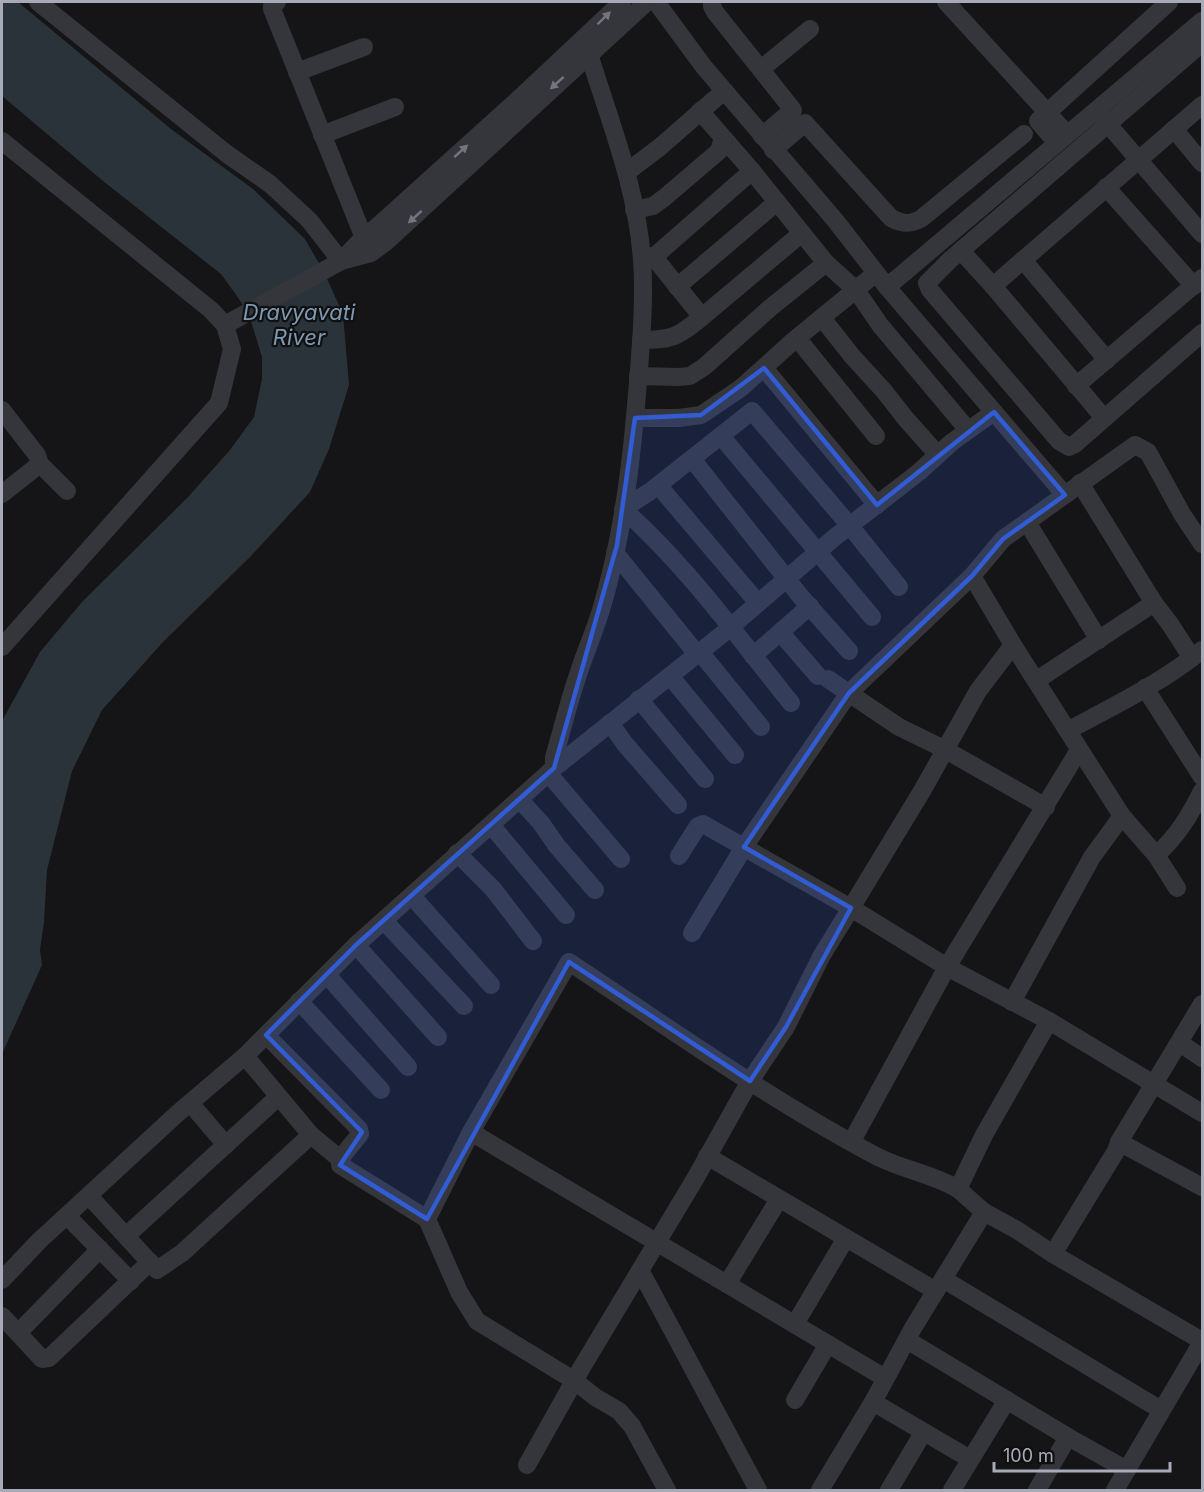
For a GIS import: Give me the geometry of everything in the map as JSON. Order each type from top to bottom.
[{"type":"street","points":[[38,2],[227,154],[270,184],[309,220],[341,261]]},
{"type":"street","points":[[277,2],[272,9],[367,245]]},
{"type":"street","points":[[367,245],[378,226],[622,2]]},
{"type":"street","points":[[225,325],[367,245],[386,243],[647,2]]},
{"type":"street","points":[[656,2],[704,67],[835,220],[881,280],[1065,495]]},
{"type":"street","points":[[712,2],[715,12],[799,116],[891,218],[899,222],[915,222],[922,218],[1024,134]]},
{"type":"street","points":[[946,2],[1048,112],[1062,138]]},
{"type":"street","points":[[1048,112],[1169,2]]},
{"type":"street","points":[[1203,21],[927,283],[930,290],[1059,441],[1069,447],[1076,444],[1203,333]]},
{"type":"street","points":[[761,69],[810,29]]},
{"type":"street","points":[[635,418],[701,416],[741,388],[856,290],[881,280],[1062,138],[1102,117],[1203,43]]},
{"type":"street","points":[[297,72],[364,47]]},
{"type":"street","points":[[551,770],[577,678],[601,610],[615,553],[635,418],[648,258],[617,137],[589,54]]},
{"type":"street","points":[[627,172],[660,147],[724,91]]},
{"type":"street","points":[[993,286],[1203,105]]},
{"type":"street","points":[[322,135],[395,107]]},
{"type":"street","points":[[700,111],[826,263],[856,290],[880,325],[968,430]]},
{"type":"street","points":[[768,143],[799,116]]},
{"type":"street","points":[[1102,117],[1203,234]]},
{"type":"street","points":[[1174,129],[1203,163]]},
{"type":"street","points":[[634,210],[653,206],[664,198],[719,151],[723,138]]},
{"type":"street","points":[[2,141],[211,310],[225,325],[232,349],[219,404],[2,647]]},
{"type":"street","points":[[648,258],[752,171]]},
{"type":"street","points":[[1076,386],[1198,282],[1106,187]]},
{"type":"street","points":[[677,287],[777,202]]},
{"type":"street","points":[[641,340],[664,340],[680,334],[802,233]]},
{"type":"street","points":[[961,251],[1104,418]]},
{"type":"street","points":[[648,258],[677,287],[702,317]]},
{"type":"street","points":[[1023,260],[1107,360]]},
{"type":"street","points":[[638,376],[677,377],[690,375],[704,367],[770,308],[826,263]]},
{"type":"street","points":[[822,318],[852,357],[938,455]]},
{"type":"street","points":[[797,338],[876,436]]},
{"type":"street","points":[[764,368],[877,505]]},
{"type":"street","points":[[975,390],[999,370]]},
{"type":"street","points":[[2,410],[37,455],[40,464],[67,491]]},
{"type":"street","points":[[623,509],[658,485],[752,411],[899,587]]},
{"type":"street","points":[[2,1280],[67,1216],[190,1103],[245,1056],[356,945],[551,770],[699,653],[818,552],[968,430],[994,412]]},
{"type":"street","points":[[721,436],[872,617]]},
{"type":"street","points":[[692,933],[744,847],[849,693],[972,576],[1003,539],[1134,445],[1148,452],[1182,514],[1203,544]]},
{"type":"street","points":[[692,459],[849,651]]},
{"type":"street","points":[[2,494],[40,464]]},
{"type":"street","points":[[1069,730],[1145,688],[1197,654],[1154,603],[1080,483]]},
{"type":"street","points":[[658,485],[758,603]]},
{"type":"street","points":[[623,509],[657,540],[710,601],[791,703]]},
{"type":"street","points":[[1028,522],[1099,640]]},
{"type":"street","points":[[615,553],[761,727]]},
{"type":"street","points":[[972,576],[1013,645],[1122,816],[1156,855],[1177,888]]},
{"type":"street","points":[[1037,680],[1154,603]]},
{"type":"street","points":[[753,656],[810,606]]},
{"type":"street","points":[[780,632],[823,677],[899,727],[944,749],[1046,807]]},
{"type":"street","points":[[527,1465],[750,1081],[786,1027],[822,955],[922,791],[978,691],[1013,645]]},
{"type":"street","points":[[670,676],[735,755]]},
{"type":"street","points":[[1145,688],[1203,777]]},
{"type":"street","points":[[639,699],[705,779]]},
{"type":"street","points":[[610,723],[664,792],[678,805]]},
{"type":"street","points":[[852,1141],[947,967],[1080,750]]},
{"type":"street","points":[[551,770],[621,859]]},
{"type":"street","points":[[1156,855],[1172,841],[1193,810],[1203,790]]},
{"type":"street","points":[[520,800],[596,890]]},
{"type":"street","points":[[1011,1002],[1092,857],[1122,816]]},
{"type":"street","points":[[679,856],[698,826],[703,824],[851,908],[947,967],[1049,1021],[1203,1113]]},
{"type":"street","points":[[491,825],[566,915]]},
{"type":"street","points":[[457,853],[493,889],[533,941]]},
{"type":"street","points":[[412,896],[491,985]]},
{"type":"street","points":[[384,921],[464,1006]]},
{"type":"street","points":[[356,945],[438,1037]]},
{"type":"street","points":[[427,1219],[471,1132],[569,962],[750,1081],[852,1141],[905,1169],[940,1178],[958,1189],[984,1212],[1203,1342],[1115,1491]]},
{"type":"street","points":[[327,975],[408,1067]]},
{"type":"street","points":[[298,1001],[381,1090]]},
{"type":"street","points":[[1053,1254],[1203,1004]]},
{"type":"street","points":[[958,1189],[984,1135],[1049,1021]]},
{"type":"street","points":[[266,1035],[359,1129],[360,1134],[340,1159],[340,1165],[427,1219],[459,1292],[477,1321],[619,1411],[632,1425],[667,1491]]},
{"type":"street","points":[[1179,1043],[1203,1058]]},
{"type":"street","points":[[245,1056],[311,1135],[340,1159]]},
{"type":"street","points":[[126,1236],[278,1097]]},
{"type":"street","points":[[190,1103],[226,1145]]},
{"type":"street","points":[[471,1132],[885,1378]]},
{"type":"street","points":[[89,1196],[157,1270],[182,1252],[311,1135]]},
{"type":"street","points":[[1119,1142],[1203,1186]]},
{"type":"street","points":[[707,1156],[846,1238],[940,1285],[1161,1410]]},
{"type":"street","points":[[727,1284],[779,1199]]},
{"type":"street","points":[[820,1491],[984,1212]]},
{"type":"street","points":[[67,1216],[131,1281]]},
{"type":"street","points":[[795,1324],[846,1238]]},
{"type":"street","points":[[18,1333],[100,1249]]},
{"type":"street","points":[[2,1316],[42,1359],[49,1358],[150,1262]]},
{"type":"street","points":[[640,1270],[758,1491]]},
{"type":"street","points":[[907,1340],[1127,1470]]},
{"type":"street","points":[[795,1400],[828,1344]]},
{"type":"street","points":[[952,1491],[1007,1400]]},
{"type":"street","points":[[873,1402],[970,1459]]},
{"type":"street","points":[[889,1491],[923,1432]]},
{"type":"street","points":[[1036,1491],[1068,1437]]},
{"type":"highlighted area","points":[[764,368],[877,505],[994,412],[1065,495],[1003,539],[972,576],[849,693],[744,847],[851,908],[786,1027],[750,1081],[569,962],[427,1219],[340,1165],[362,1132],[266,1035],[356,945],[554,768],[617,545],[635,418],[701,415]]},
{"type":"water","name":"Dravyavati River","points":[[2,2],[18,2],[171,129],[253,189],[305,239],[324,272],[343,314],[349,385],[329,449],[310,492],[250,557],[163,642],[102,710],[72,771],[47,870],[40,950],[42,965],[2,1054],[2,721],[40,652],[82,602],[188,497],[230,450],[254,417],[262,379],[262,357],[250,318],[221,274],[103,181],[2,96]]}]
